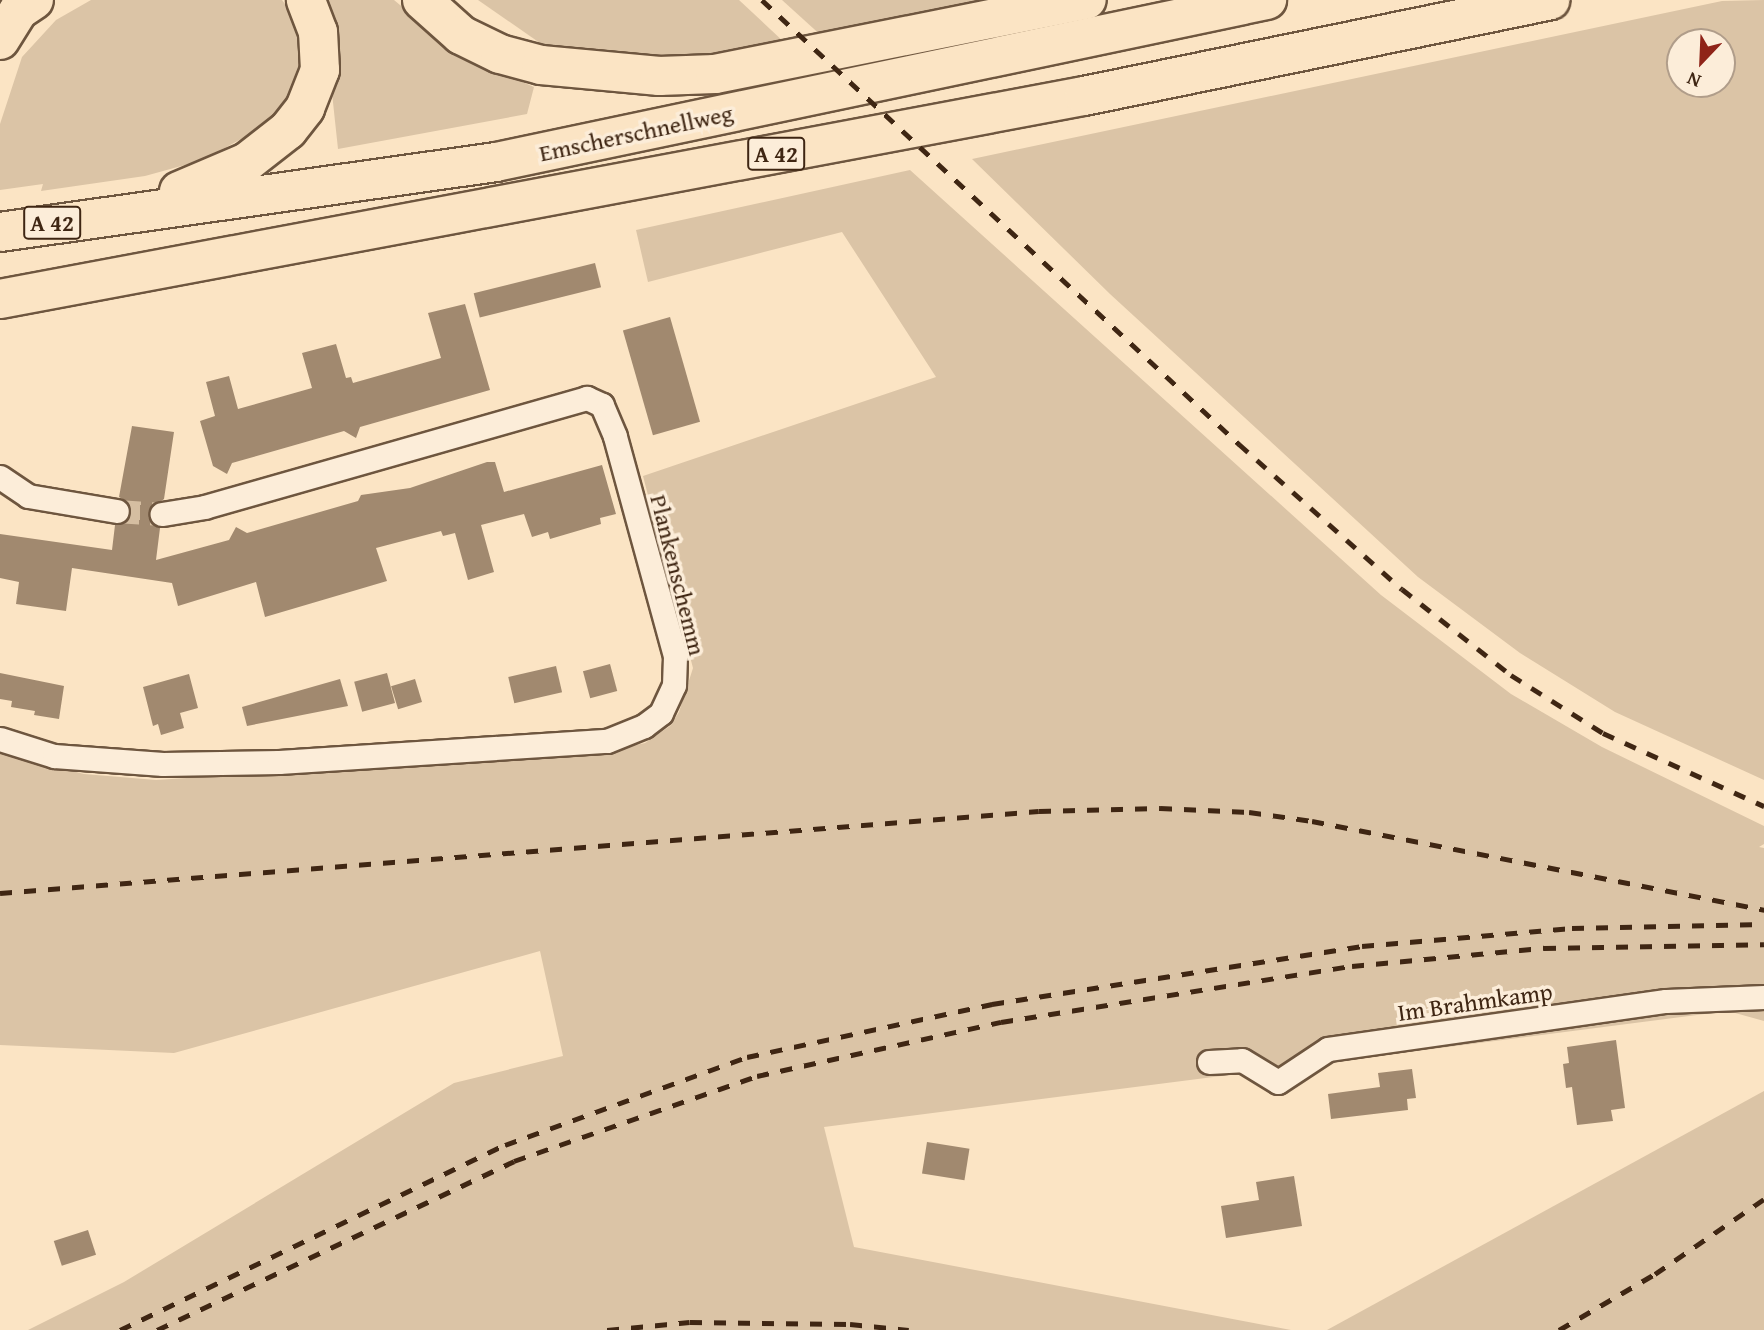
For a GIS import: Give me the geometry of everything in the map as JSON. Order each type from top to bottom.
[{"type":"highway","points":[[0,40],[19,10],[34,0]]},
{"type":"highway","points":[[104,215],[188,188],[247,162],[288,130],[306,108],[320,70],[318,32],[306,0]]},
{"type":"highway","points":[[422,0],[461,35],[500,54],[541,65],[659,76],[715,74],[1087,0]]},
{"type":"highway","name":"Emscherschnellweg","points":[[0,232],[104,215],[496,162],[1267,0]]},
{"type":"highway","name":"A 42","points":[[0,299],[1084,96],[1550,0]]},
{"type":"street","name":"Plankenschemm","points":[[0,738],[54,756],[163,764],[331,759],[607,741],[644,726],[661,713],[674,685],[675,656],[615,436],[602,405],[587,398],[205,507],[162,514]]},
{"type":"street","points":[[0,477],[28,496],[117,510]]},
{"type":"street","name":"Im Brahmkamp","points":[[1209,1062],[1242,1060],[1278,1082],[1328,1049],[1666,1001],[1764,997]]},
{"type":"shaded area","points":[[91,0],[282,0],[291,12],[301,49],[296,84],[277,114],[259,129],[203,160],[145,176],[41,191],[43,184],[0,190],[0,124],[22,57],[56,20]]},
{"type":"shaded area","points":[[322,0],[394,0],[460,55],[534,87],[527,114],[338,149]]},
{"type":"shaded area","points":[[478,0],[739,0],[785,43],[684,64],[550,50]]},
{"type":"shaded area","points":[[782,0],[1017,0],[825,39]]},
{"type":"shaded area","points":[[1764,0],[1764,780],[1615,712],[1520,653],[1418,577],[1110,294],[972,159],[1722,1]]},
{"type":"shaded area","points":[[910,170],[1381,595],[1511,694],[1602,747],[1764,826],[1764,844],[1759,847],[1764,848],[1764,1021],[1728,1011],[824,1127],[854,1247],[1291,1330],[28,1330],[124,1282],[454,1083],[563,1056],[540,951],[174,1053],[0,1045],[0,752],[84,774],[156,780],[609,751],[645,743],[670,726],[679,712],[693,668],[643,476],[936,377],[842,232],[648,282],[636,230]]},
{"type":"shaded area","points":[[1764,1091],[1764,1330],[1327,1330]]},
{"type":"building","points":[[595,263],[601,287],[480,317],[474,293]]},
{"type":"building","points":[[465,304],[490,390],[360,427],[356,438],[344,431],[232,463],[227,474],[213,466],[200,421],[215,416],[206,382],[229,376],[238,409],[312,388],[302,353],[336,344],[346,378],[351,377],[353,383],[441,358],[428,313]]},
{"type":"building","points":[[670,317],[700,422],[653,435],[623,331]]},
{"type":"building","points":[[132,426],[174,432],[164,499],[149,510],[151,522],[160,528],[156,560],[229,540],[236,527],[247,533],[358,501],[361,495],[410,488],[487,462],[495,462],[504,492],[602,465],[616,514],[600,518],[601,524],[550,539],[548,532],[532,537],[524,514],[481,525],[494,572],[468,580],[455,533],[443,536],[441,531],[376,548],[387,581],[265,617],[256,582],[178,606],[172,583],[72,568],[66,611],[16,604],[19,582],[0,578],[0,534],[112,550],[115,525],[127,520],[131,513],[126,501],[119,497]]},
{"type":"building","points":[[610,664],[617,691],[590,698],[583,671]]},
{"type":"building","points":[[556,666],[562,692],[514,703],[508,677]]},
{"type":"building","points":[[0,673],[64,686],[59,719],[34,715],[35,711],[11,707],[12,701],[0,699]]},
{"type":"building","points":[[387,673],[395,703],[362,712],[354,682]]},
{"type":"building","points":[[189,674],[198,708],[180,713],[184,728],[161,735],[158,724],[153,726],[143,687]]},
{"type":"building","points":[[340,679],[348,706],[247,726],[242,707]]},
{"type":"building","points":[[415,679],[422,702],[398,709],[391,686]]},
{"type":"building","points":[[1616,1040],[1625,1108],[1611,1110],[1613,1121],[1577,1125],[1572,1087],[1566,1088],[1563,1064],[1569,1063],[1567,1047]]},
{"type":"building","points":[[1412,1069],[1416,1098],[1407,1099],[1408,1110],[1331,1119],[1328,1094],[1380,1087],[1378,1073]]},
{"type":"building","points":[[927,1142],[969,1149],[964,1180],[922,1174]]},
{"type":"building","points":[[1294,1176],[1302,1226],[1226,1238],[1221,1206],[1259,1200],[1256,1182]]},
{"type":"building","points":[[88,1230],[96,1255],[62,1266],[54,1241]]},
{"type":"tunnel","points":[[117,511],[162,514]]},
{"type":"railway","points":[[762,0],[1239,444],[1402,589],[1511,675],[1603,733],[1764,806]]},
{"type":"railway","points":[[0,893],[1039,811],[1160,808],[1249,812],[1312,821],[1764,910]]},
{"type":"railway","points":[[120,1330],[505,1145],[747,1057],[992,1004],[1362,946],[1572,928],[1764,924]]},
{"type":"railway","points":[[157,1330],[514,1161],[757,1076],[1001,1022],[1352,966],[1544,948],[1764,944]]},
{"type":"railway","points":[[1559,1330],[1655,1274],[1764,1199]]},
{"type":"railway","points":[[607,1330],[690,1322],[850,1324],[909,1330]]}]
